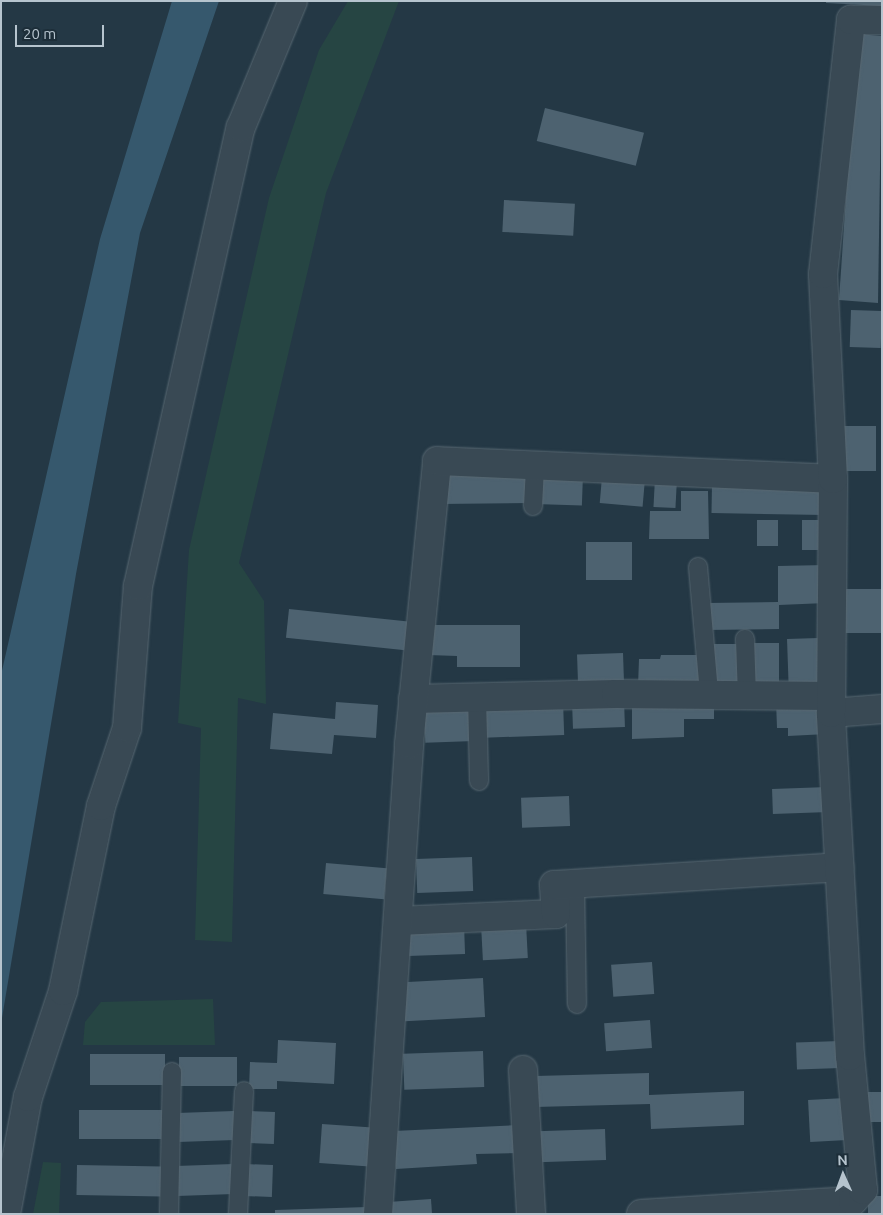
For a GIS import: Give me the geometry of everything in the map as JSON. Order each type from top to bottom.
[{"type":"street","points":[[6,1214],[28,1097],[63,991],[101,806],[127,728],[138,586],[241,127],[293,1]]},
{"type":"street","points":[[641,1214],[852,1201],[872,1189],[839,867],[831,704],[833,479],[823,274],[851,20],[882,20]]},
{"type":"street","points":[[378,1214],[414,699],[437,461],[535,467],[833,479]]},
{"type":"street","points":[[414,699],[709,694],[747,696],[882,710]]},
{"type":"street","points":[[398,921],[556,914],[554,885],[839,867]]},
{"type":"street","points":[[523,1070],[531,1214]]},
{"type":"lane","points":[[533,506],[535,467]]},
{"type":"lane","points":[[698,567],[709,694]]},
{"type":"lane","points":[[745,639],[747,696]]},
{"type":"lane","points":[[477,697],[479,781]]},
{"type":"lane","points":[[575,883],[577,1004]]},
{"type":"lane","points":[[169,1214],[172,1072]]},
{"type":"lane","points":[[238,1214],[244,1091]]},
{"type":"green space","points":[[348,1],[399,1],[326,193],[239,563],[264,601],[266,704],[238,698],[232,942],[195,940],[201,728],[178,723],[189,550],[269,198],[319,50]]},
{"type":"green space","points":[[213,999],[215,1045],[83,1045],[85,1022],[101,1002]]},
{"type":"green space","points":[[43,1162],[61,1163],[59,1214],[33,1214]]},
{"type":"water","points":[[172,1],[219,1],[140,233],[76,574],[1,1024],[1,675],[100,239]]},
{"type":"building","points":[[826,1],[882,1],[882,6],[826,3]]},
{"type":"building","points":[[857,34],[882,36],[878,303],[839,300]]},
{"type":"building","points":[[545,108],[644,133],[636,166],[537,141]]},
{"type":"building","points":[[504,200],[575,204],[573,236],[502,232]]},
{"type":"building","points":[[851,310],[882,311],[881,348],[850,347]]},
{"type":"building","points":[[840,426],[876,426],[876,471],[840,471]]},
{"type":"building","points":[[441,466],[531,471],[529,503],[439,504]]},
{"type":"building","points":[[536,473],[583,475],[582,506],[535,504]]},
{"type":"building","points":[[602,477],[645,481],[643,507],[600,503]]},
{"type":"building","points":[[655,478],[677,479],[675,508],[653,507]]},
{"type":"building","points":[[712,484],[825,486],[824,515],[711,513]]},
{"type":"building","points":[[681,491],[708,491],[709,539],[649,539],[650,511],[681,511]]},
{"type":"building","points":[[757,520],[778,520],[778,546],[757,546]]},
{"type":"building","points":[[802,520],[821,520],[821,550],[802,550]]},
{"type":"building","points":[[586,542],[632,542],[632,580],[586,580]]},
{"type":"building","points":[[825,565],[826,603],[779,605],[779,629],[707,630],[707,603],[778,602],[778,566]]},
{"type":"building","points":[[845,589],[882,589],[882,633],[845,633]]},
{"type":"building","points":[[289,609],[415,622],[412,651],[286,638]]},
{"type":"building","points":[[428,625],[520,625],[520,667],[457,667],[457,656],[428,655]]},
{"type":"building","points":[[818,638],[820,687],[789,688],[787,639]]},
{"type":"building","points":[[750,643],[779,643],[779,684],[750,684]]},
{"type":"building","points":[[712,644],[741,644],[741,684],[712,684]]},
{"type":"building","points":[[623,653],[624,687],[578,689],[577,655]]},
{"type":"building","points":[[661,655],[703,655],[703,686],[638,686],[639,659],[660,659]]},
{"type":"building","points":[[714,698],[714,719],[684,719],[684,737],[632,739],[632,700]]},
{"type":"building","points":[[825,699],[827,734],[788,736],[788,728],[777,728],[776,701]]},
{"type":"building","points":[[624,700],[625,727],[573,729],[572,702]]},
{"type":"building","points":[[563,701],[564,735],[484,738],[483,704]]},
{"type":"building","points":[[336,702],[378,705],[376,738],[334,735],[332,754],[270,749],[273,713],[335,719]]},
{"type":"building","points":[[473,704],[474,741],[425,743],[424,706]]},
{"type":"building","points":[[828,787],[829,812],[773,814],[772,789]]},
{"type":"building","points":[[569,796],[570,826],[522,828],[521,798]]},
{"type":"building","points":[[472,857],[473,891],[417,893],[416,859]]},
{"type":"building","points":[[326,863],[387,868],[384,899],[323,894]]},
{"type":"building","points":[[526,923],[528,958],[483,960],[481,925]]},
{"type":"building","points":[[464,924],[465,954],[408,956],[407,926]]},
{"type":"building","points":[[652,962],[654,994],[613,997],[611,965]]},
{"type":"building","points":[[483,978],[485,1017],[405,1021],[403,982]]},
{"type":"building","points":[[650,1020],[652,1048],[606,1051],[604,1023]]},
{"type":"building","points":[[278,1040],[336,1043],[334,1084],[277,1081],[277,1089],[249,1089],[250,1062],[277,1063]]},
{"type":"building","points":[[840,1041],[841,1068],[797,1070],[796,1043]]},
{"type":"building","points":[[483,1051],[484,1087],[404,1090],[403,1054]]},
{"type":"building","points":[[90,1054],[165,1054],[165,1085],[90,1085]]},
{"type":"building","points":[[179,1057],[237,1057],[237,1086],[179,1086]]},
{"type":"building","points":[[649,1073],[649,1095],[744,1091],[744,1125],[651,1129],[650,1104],[535,1107],[535,1076]]},
{"type":"building","points":[[865,1092],[882,1092],[882,1122],[865,1122]]},
{"type":"building","points":[[845,1098],[847,1140],[810,1142],[808,1100]]},
{"type":"building","points":[[79,1110],[164,1110],[164,1139],[79,1139]]},
{"type":"building","points":[[234,1111],[235,1140],[178,1142],[177,1113]]},
{"type":"building","points":[[247,1111],[275,1112],[274,1144],[246,1143]]},
{"type":"building","points":[[322,1124],[376,1128],[373,1167],[319,1163]]},
{"type":"building","points":[[518,1125],[519,1153],[476,1154],[477,1164],[396,1169],[394,1131]]},
{"type":"building","points":[[605,1129],[606,1160],[538,1162],[537,1131]]},
{"type":"building","points":[[233,1164],[234,1194],[177,1196],[176,1166]]},
{"type":"building","points":[[245,1164],[273,1165],[272,1197],[244,1196]]},
{"type":"building","points":[[77,1165],[162,1166],[161,1196],[76,1195]]},
{"type":"building","points":[[868,1196],[882,1196],[882,1214],[868,1214]]},
{"type":"building","points":[[431,1199],[432,1214],[389,1214],[388,1202]]},
{"type":"building","points":[[367,1207],[367,1214],[275,1214],[275,1210]]}]
